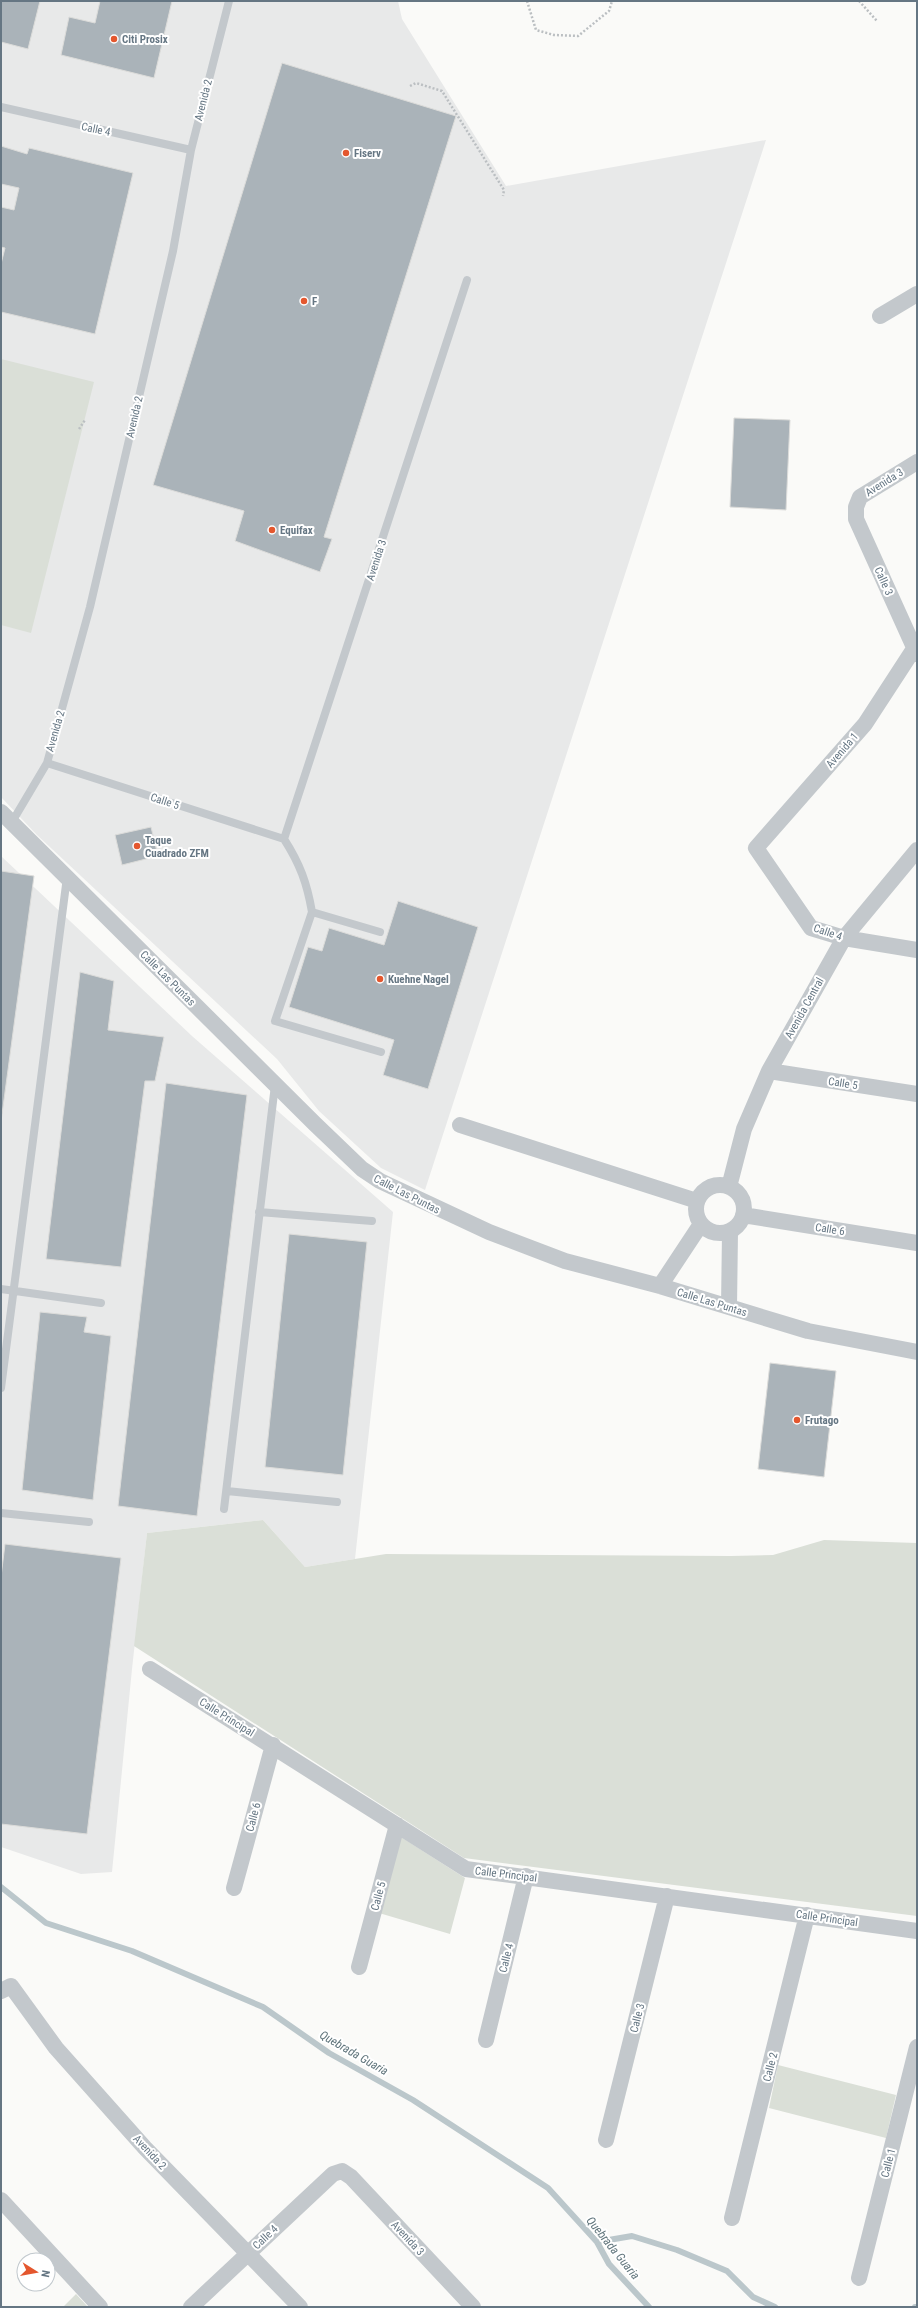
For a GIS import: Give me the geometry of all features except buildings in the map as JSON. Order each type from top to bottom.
[{"type":"street","points":[[880,316],[917,294]]},
{"type":"street","name":"Avenida 3","points":[[856,507],[860,497],[917,462]]},
{"type":"street","name":"Calle 3","points":[[856,507],[856,519],[916,648]]},
{"type":"street","name":"Avenida 1","points":[[756,848],[865,724],[916,648]]},
{"type":"street","name":"Calle Las Puntas","points":[[6,817],[362,1169],[402,1193],[488,1232],[565,1261],[660,1286],[808,1331],[917,1352]]},
{"type":"street","name":"Calle 4","points":[[756,848],[811,928],[844,938],[917,950]]},
{"type":"street","name":"Avenida Central","points":[[729,1187],[744,1129],[769,1071],[844,938],[917,850]]},
{"type":"street","name":"Calle 5","points":[[769,1071],[917,1094]]},
{"type":"street","points":[[460,1125],[697,1201]]},
{"type":"street","points":[[714,1185],[729,1187],[737,1192],[742,1198],[744,1206],[743,1215],[736,1227],[730,1232],[714,1233],[701,1224],[696,1209],[697,1201],[707,1189],[714,1185]]},
{"type":"street","name":"Calle 6","points":[[743,1215],[917,1243]]},
{"type":"street","points":[[660,1286],[701,1224]]},
{"type":"street","points":[[729,1307],[730,1232]]},
{"type":"street","name":"Calle Principal","points":[[150,1669],[273,1745],[466,1869],[526,1876],[917,1931]]},
{"type":"street","name":"Calle 6","points":[[234,1888],[273,1745]]},
{"type":"street","name":"Calle 5","points":[[359,1967],[397,1825]]},
{"type":"street","name":"Calle 4","points":[[486,2040],[526,1876]]},
{"type":"street","name":"Calle 3","points":[[606,2140],[667,1896]]},
{"type":"street","name":"Calle 2","points":[[732,2218],[807,1915]]},
{"type":"street","name":"Avenida 2","points":[[6,1988],[56,2048],[145,2148],[300,2307]]},
{"type":"street","name":"Calle 1","points":[[859,2278],[917,2047]]},
{"type":"street","name":"Avenida 3","points":[[342,2171],[351,2176],[473,2307]]},
{"type":"street","name":"Calle 4","points":[[191,2307],[333,2174],[342,2171]]},
{"type":"street","points":[[1,2200],[100,2307]]},
{"type":"lane","name":"Avenida 2","points":[[6,817],[47,763],[90,607],[173,251],[191,150],[229,1]]},
{"type":"lane","name":"Calle 4","points":[[1,107],[191,150]]},
{"type":"lane","name":"Avenida 3","points":[[284,839],[467,280]]},
{"type":"lane","name":"Calle 5","points":[[47,763],[284,839]]},
{"type":"lane","points":[[284,839],[299,863],[308,888],[312,912],[275,1021],[381,1052]]},
{"type":"lane","points":[[1,1388],[12,1291],[67,877]]},
{"type":"lane","points":[[312,912],[380,932]]},
{"type":"lane","points":[[224,1509],[275,1084]]},
{"type":"lane","points":[[260,1212],[372,1221]]},
{"type":"lane","points":[[1,1289],[101,1303]]},
{"type":"lane","points":[[227,1491],[338,1502]]},
{"type":"lane","points":[[1,1513],[89,1522]]},
{"type":"path","points":[[527,1],[536,30],[554,35],[578,36],[609,10],[612,1]]},
{"type":"path","points":[[859,1],[877,21]]},
{"type":"path","points":[[410,86],[416,83],[442,91],[504,190],[503,196]]},
{"type":"path","points":[[79,429],[85,420]]},
{"type":"shaded area","points":[[1,1],[398,1],[402,19],[506,186],[766,140],[425,1190],[381,1168],[319,1111],[277,1059],[37,835],[1,797]]},
{"type":"shaded area","points":[[1,359],[94,382],[31,633],[1,625]]},
{"type":"shaded area","points":[[1,856],[192,1036],[393,1212],[355,1559],[305,1567],[263,1520],[147,1533],[112,1872],[81,1874],[1,1847]]},
{"type":"shaded area","points":[[263,1520],[305,1567],[386,1554],[731,1556],[773,1555],[824,1540],[917,1543],[917,1916],[464,1858],[134,1646],[147,1533]]},
{"type":"shaded area","points":[[401,1837],[465,1878],[450,1934],[379,1913]]},
{"type":"shaded area","points":[[778,2065],[896,2095],[886,2138],[769,2108]]},
{"type":"shaded area","points":[[76,2294],[88,2307],[63,2307]]},
{"type":"waterway","name":"Quebrada Guaria","points":[[1,1887],[46,1923],[132,1951],[263,2007],[329,2053],[413,2100],[548,2188],[597,2242],[609,2264],[649,2307]]},
{"type":"waterway","points":[[597,2242],[632,2236],[677,2250],[727,2271],[753,2297],[775,2307]]},
{"type":"place","name":"Citi Prosix","points":[[114,39]]},
{"type":"place","name":"Fiserv","points":[[346,153]]},
{"type":"place","name":"F","points":[[304,301]]},
{"type":"place","name":"Equifax","points":[[272,530]]},
{"type":"place","name":"Taque Cuadrado ZFM","points":[[137,846]]},
{"type":"place","name":"Kuehne Nagel","points":[[380,979]]},
{"type":"place","name":"Frutago","points":[[797,1420]]}]
